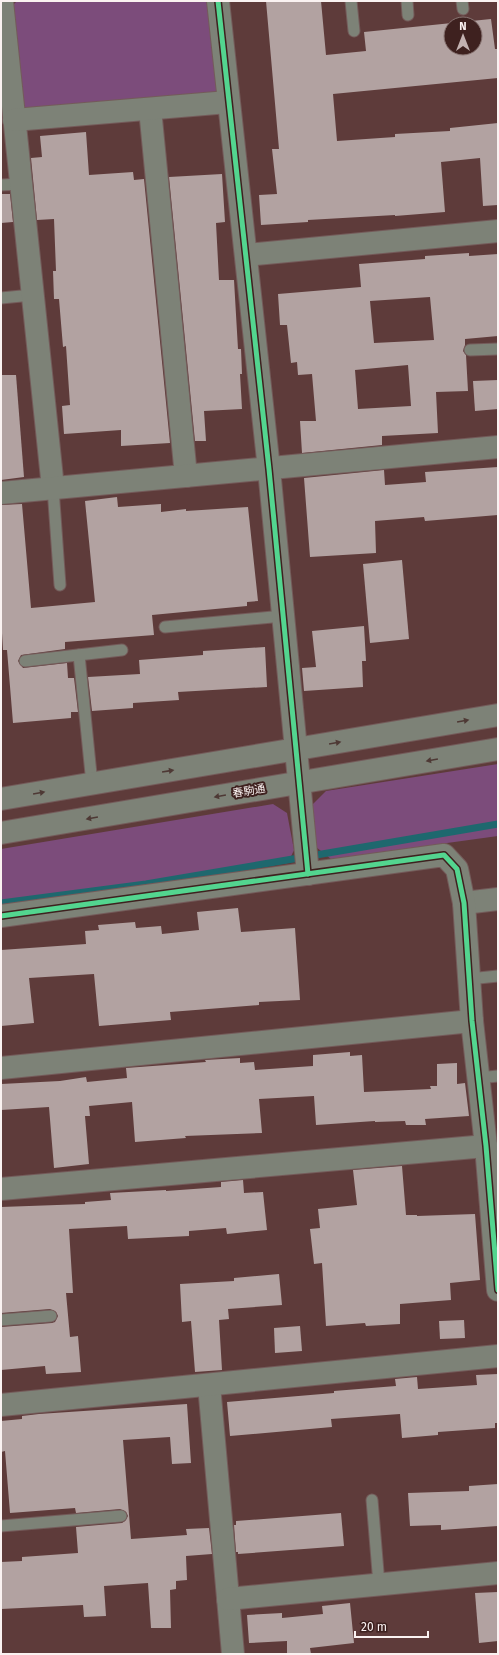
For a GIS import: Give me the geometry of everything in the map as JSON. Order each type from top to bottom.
[{"type":"street","points":[[2,1],[14,120],[11,184],[32,295],[53,488]]},
{"type":"street","points":[[218,1],[269,469],[308,874]]},
{"type":"street","points":[[14,120],[228,102]]},
{"type":"street","points":[[150,109],[186,476]]},
{"type":"street","points":[[246,255],[498,231]]},
{"type":"street","points":[[1,493],[498,447]]},
{"type":"street","points":[[1,799],[498,715]]},
{"type":"street","name":"春駒通","points":[[1,833],[498,749]]},
{"type":"street","points":[[1,916],[444,855],[457,869],[464,903],[472,1021],[488,1077],[498,1290]]},
{"type":"street","points":[[464,903],[498,899]]},
{"type":"street","points":[[1,1068],[472,1021]]},
{"type":"street","points":[[1,1189],[492,1145]]},
{"type":"street","points":[[1,1406],[498,1356]]},
{"type":"street","points":[[209,1385],[233,1654]]},
{"type":"street","points":[[228,1598],[498,1573]]},
{"type":"lane","points":[[351,1],[354,31]]},
{"type":"lane","points":[[407,1],[408,15]]},
{"type":"lane","points":[[1,298],[32,295]]},
{"type":"lane","points":[[470,350],[498,349]]},
{"type":"lane","points":[[53,488],[60,585]]},
{"type":"lane","points":[[165,627],[283,616]]},
{"type":"lane","points":[[25,661],[122,650]]},
{"type":"lane","points":[[79,655],[92,784]]},
{"type":"lane","points":[[469,978],[498,976]]},
{"type":"lane","points":[[1,1320],[51,1316]]},
{"type":"lane","points":[[372,1500],[379,1584]]},
{"type":"lane","points":[[1,1526],[121,1516]]},
{"type":"shaded area","points":[[17,1],[207,1],[217,94],[23,112],[13,5]]},
{"type":"shaded area","points":[[498,764],[498,836],[331,859],[316,847],[312,805],[326,791]]},
{"type":"shaded area","points":[[273,804],[287,813],[294,850],[288,863],[1,906],[1,849]]},
{"type":"building","points":[[266,1],[321,1],[326,55],[366,51],[364,32],[443,24],[443,56],[483,56],[483,20],[491,19],[495,49],[498,49],[498,78],[333,94],[337,141],[395,137],[395,134],[450,131],[450,128],[498,123],[498,205],[483,206],[480,158],[441,162],[445,212],[308,220],[308,222],[261,225],[259,195],[277,194],[272,149],[279,149]]},
{"type":"building","points":[[86,132],[89,175],[133,172],[134,180],[144,179],[170,443],[121,446],[121,430],[64,434],[62,406],[70,405],[66,346],[63,347],[59,299],[54,299],[53,271],[56,271],[54,219],[37,220],[31,158],[42,157],[40,136]]},
{"type":"building","points":[[222,174],[225,222],[216,223],[219,280],[234,280],[238,349],[241,349],[242,374],[240,374],[242,409],[204,411],[206,441],[195,441],[169,177]]},
{"type":"building","points":[[1,194],[10,194],[13,222],[1,223]]},
{"type":"building","points":[[469,253],[469,256],[498,254],[498,336],[465,339],[463,351],[466,355],[468,391],[436,392],[438,433],[382,436],[382,445],[302,453],[300,421],[316,421],[312,374],[298,375],[297,362],[291,363],[287,325],[280,325],[278,294],[361,287],[359,264],[425,259],[425,256]],"holes":[[[430,297],[434,340],[374,343],[370,301]],[[408,365],[411,406],[358,409],[355,370]]]},
{"type":"building","points":[[1,375],[16,375],[24,477],[1,480]]},
{"type":"building","points":[[498,380],[498,409],[475,411],[473,381]]},
{"type":"building","points":[[498,467],[498,515],[425,521],[424,517],[375,521],[376,553],[310,557],[304,478],[384,470],[385,485],[426,482],[425,472]]},
{"type":"building","points":[[117,497],[118,507],[161,504],[161,512],[186,509],[186,511],[248,507],[258,601],[247,602],[247,606],[152,615],[154,635],[65,642],[65,649],[21,655],[18,661],[23,668],[67,663],[68,678],[74,678],[78,712],[71,712],[71,718],[13,723],[7,650],[3,650],[1,616],[1,505],[22,504],[31,608],[95,602],[85,501]]},
{"type":"building","points":[[402,560],[409,639],[370,643],[363,564]]},
{"type":"building","points":[[364,626],[366,661],[362,661],[363,687],[304,691],[302,668],[316,667],[312,631]]},
{"type":"building","points":[[265,647],[267,687],[178,692],[179,700],[133,703],[133,708],[92,711],[88,677],[140,674],[139,660],[203,655],[203,651]]},
{"type":"building","points":[[238,908],[241,932],[295,928],[300,1000],[259,1002],[259,1005],[170,1012],[171,1020],[99,1026],[94,974],[29,978],[34,1023],[1,1026],[1,950],[86,944],[85,931],[99,930],[98,925],[135,922],[136,928],[161,926],[162,934],[199,930],[197,912]]},
{"type":"building","points":[[350,1052],[350,1056],[362,1055],[364,1092],[431,1089],[430,1086],[437,1086],[437,1064],[457,1063],[457,1084],[465,1083],[469,1116],[425,1119],[426,1125],[406,1125],[405,1121],[375,1121],[316,1125],[314,1096],[259,1099],[262,1133],[185,1136],[186,1138],[135,1142],[132,1102],[89,1106],[90,1116],[85,1116],[89,1164],[54,1168],[49,1107],[1,1110],[1,1084],[60,1081],[86,1077],[87,1082],[127,1078],[126,1068],[206,1062],[205,1060],[240,1058],[240,1063],[254,1062],[255,1070],[313,1066],[313,1055]]},
{"type":"building","points":[[402,1166],[406,1215],[475,1214],[480,1280],[450,1283],[451,1300],[400,1304],[400,1324],[366,1326],[365,1323],[326,1326],[322,1263],[314,1264],[310,1229],[320,1228],[318,1209],[357,1205],[353,1170]]},
{"type":"building","points":[[243,1180],[244,1193],[263,1192],[267,1230],[227,1234],[226,1228],[189,1231],[189,1236],[128,1239],[127,1226],[69,1229],[73,1293],[66,1293],[70,1337],[78,1336],[81,1372],[46,1374],[45,1366],[1,1370],[1,1327],[52,1323],[55,1322],[58,1316],[56,1312],[50,1309],[1,1313],[1,1207],[85,1204],[85,1202],[111,1200],[110,1193],[221,1187],[221,1182]]},
{"type":"building","points":[[279,1274],[282,1305],[228,1309],[229,1319],[219,1320],[222,1370],[195,1372],[191,1321],[182,1322],[180,1284],[234,1281],[234,1278]]},
{"type":"building","points":[[464,1320],[465,1338],[440,1339],[439,1321]]},
{"type":"building","points":[[300,1326],[302,1351],[275,1353],[274,1328]]},
{"type":"building","points":[[498,1374],[498,1423],[495,1423],[495,1428],[438,1432],[438,1435],[402,1438],[400,1414],[331,1419],[332,1427],[230,1436],[227,1402],[396,1386],[395,1379],[417,1377],[418,1389],[477,1385],[476,1375]]},
{"type":"building","points":[[187,1404],[191,1463],[172,1464],[170,1437],[123,1440],[131,1539],[187,1535],[186,1529],[209,1528],[212,1554],[186,1556],[187,1580],[176,1581],[176,1589],[170,1590],[171,1628],[151,1628],[148,1583],[104,1586],[106,1616],[84,1617],[83,1605],[1,1609],[1,1562],[22,1561],[22,1557],[78,1553],[76,1527],[122,1523],[128,1516],[126,1512],[120,1509],[76,1513],[75,1508],[10,1513],[5,1451],[1,1452],[1,1421],[22,1419],[22,1416],[39,1414]]},
{"type":"building","points":[[498,1484],[498,1526],[441,1530],[441,1525],[410,1526],[408,1493],[469,1491],[469,1486]]},
{"type":"building","points":[[341,1513],[344,1546],[238,1554],[238,1552],[236,1552],[234,1525],[236,1525],[236,1521]]},
{"type":"building","points":[[498,1592],[498,1641],[479,1643],[475,1593]]},
{"type":"building","points":[[350,1603],[354,1643],[310,1648],[311,1654],[287,1654],[287,1641],[249,1643],[247,1615],[282,1613],[282,1618],[323,1614],[322,1606]]},
{"type":"waterway","points":[[1,903],[146,884],[498,824]]},
{"type":"cycle path","points":[[218,1],[269,469],[308,874]]},
{"type":"cycle path","points":[[1,916],[444,855],[457,869],[464,903],[472,1021],[486,1146],[498,1290]]}]
